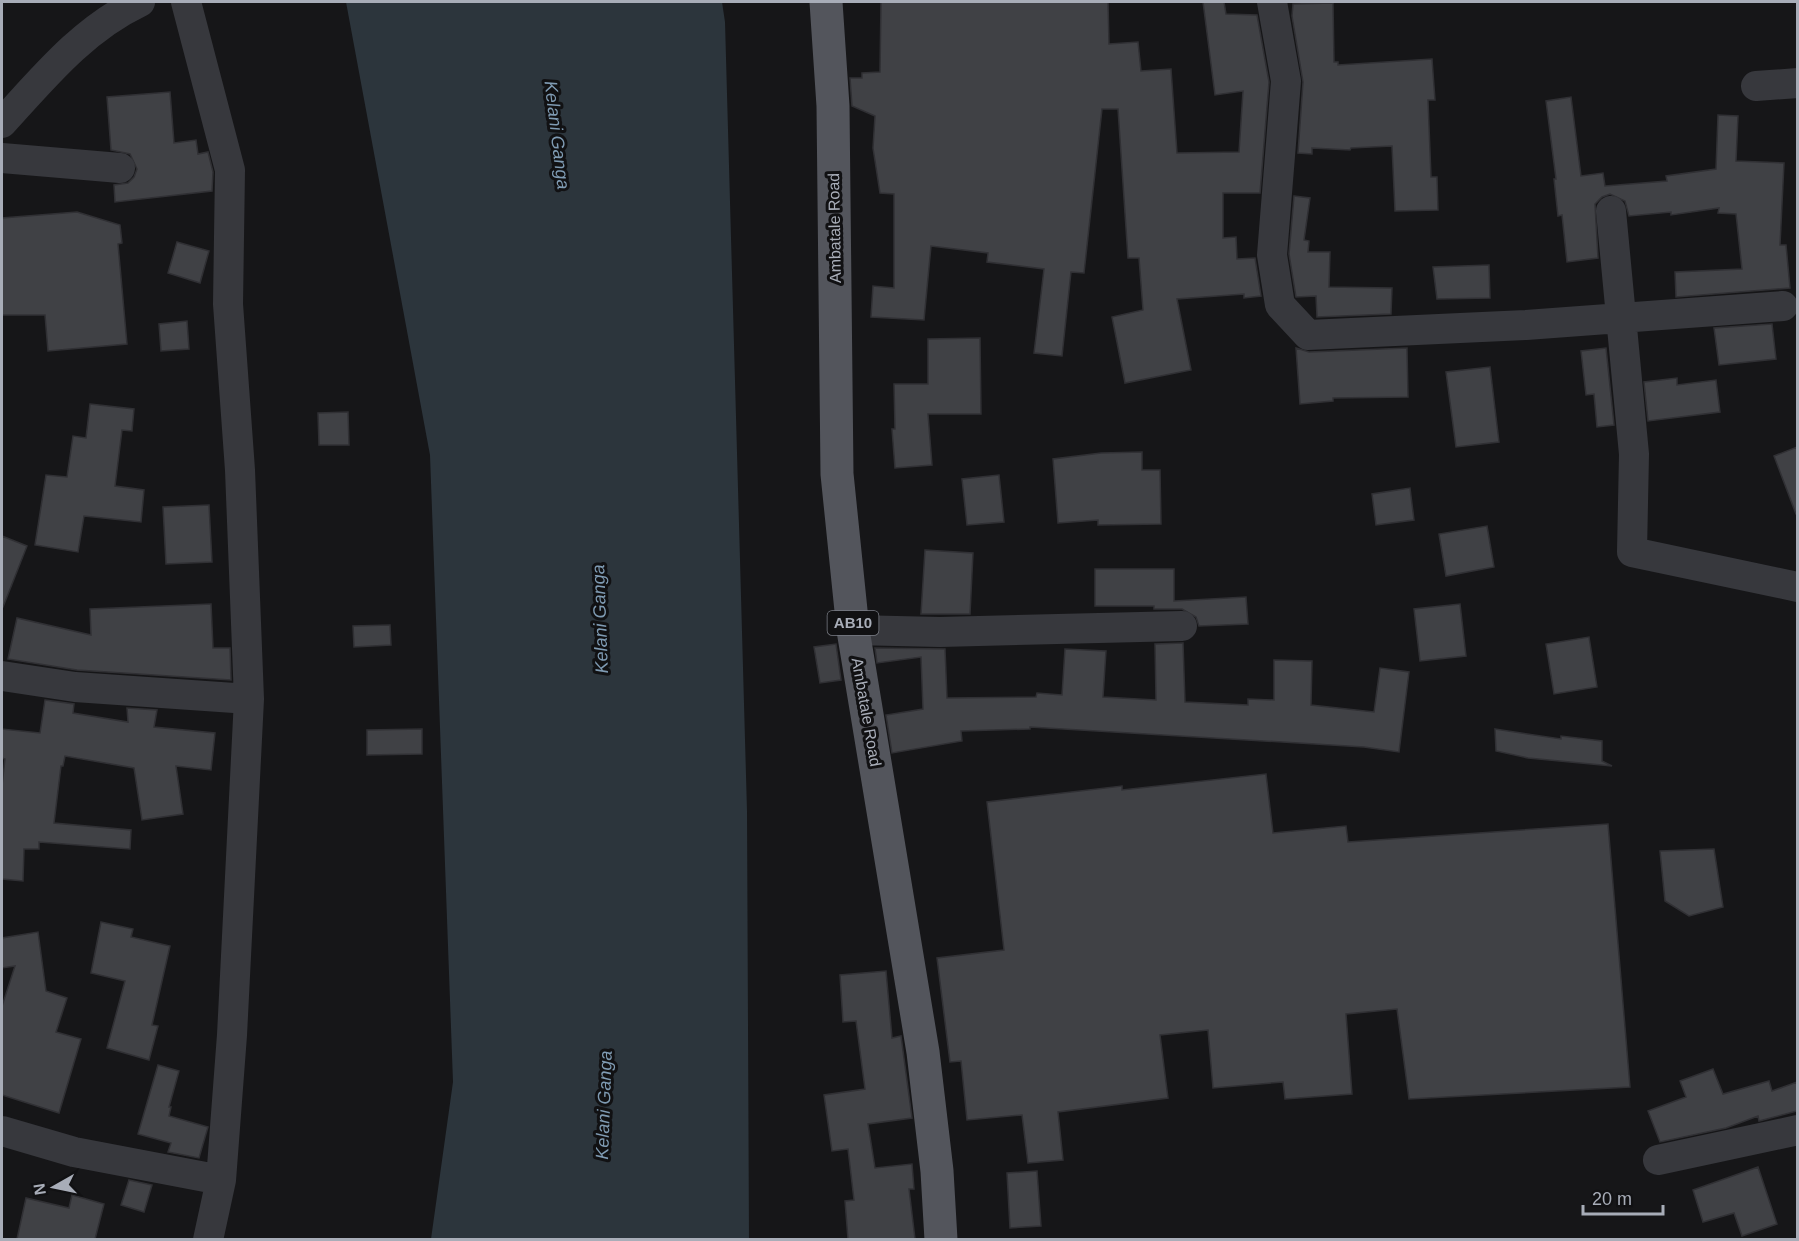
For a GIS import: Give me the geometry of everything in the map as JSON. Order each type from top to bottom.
[{"type":"main road","name":"Ambatale Road","points":[[826,2],[833,106],[837,474],[853,630],[923,1052],[937,1171],[941,1239]]},
{"type":"street","points":[[2,123],[74,44],[118,12],[140,2]]},
{"type":"street","points":[[186,2],[230,170],[228,304],[240,470],[243,593],[249,699],[232,1035],[220,1180],[208,1239]]},
{"type":"street","points":[[1272,2],[1286,81],[1272,255],[1280,305],[1308,335],[1526,325],[1783,306]]},
{"type":"street","points":[[1756,86],[1797,83]]},
{"type":"street","points":[[2,158],[120,168]]},
{"type":"street","points":[[1611,211],[1634,454],[1632,552],[1797,587]]},
{"type":"street","points":[[853,630],[940,632],[1182,626]]},
{"type":"street","points":[[2,676],[75,687],[249,699]]},
{"type":"street","points":[[1658,1160],[1797,1130]]},
{"type":"street","points":[[2,1131],[74,1152],[220,1180]]},
{"type":"water","name":"Kelani Ganga","points":[[346,2],[722,2],[725,22],[747,811],[749,1239],[431,1239],[453,1082],[430,455]]},
{"type":"building","points":[[881,2],[1108,2],[1109,44],[1138,42],[1141,71],[1171,69],[1177,153],[1239,152],[1243,91],[1215,95],[1203,2],[1224,2],[1226,14],[1257,15],[1269,82],[1260,193],[1223,193],[1223,238],[1236,237],[1237,259],[1255,258],[1261,296],[1244,298],[1244,294],[1177,299],[1191,370],[1125,383],[1112,317],[1143,310],[1139,258],[1128,258],[1118,109],[1102,109],[1084,273],[1071,272],[1062,356],[1034,353],[1044,269],[987,262],[988,253],[931,246],[924,320],[871,317],[873,286],[894,288],[894,194],[880,193],[873,148],[875,116],[852,106],[850,78],[862,78],[862,73],[880,72]]},
{"type":"building","points":[[1333,3],[1334,62],[1338,62],[1338,65],[1432,59],[1435,100],[1428,100],[1431,177],[1437,177],[1438,210],[1395,211],[1392,146],[1351,148],[1350,150],[1312,148],[1312,154],[1298,153],[1303,82],[1292,16],[1293,4]]},
{"type":"building","points":[[170,92],[174,143],[196,140],[198,154],[208,152],[213,172],[212,191],[115,202],[114,185],[128,183],[134,177],[137,169],[130,154],[111,150],[107,97]]},
{"type":"building","points":[[1571,97],[1581,176],[1603,173],[1605,186],[1667,181],[1666,176],[1716,169],[1718,115],[1738,116],[1736,161],[1784,163],[1780,245],[1786,245],[1790,288],[1676,297],[1675,272],[1742,269],[1736,214],[1718,213],[1719,208],[1671,215],[1671,212],[1629,216],[1625,201],[1610,194],[1602,197],[1595,204],[1598,258],[1567,262],[1562,215],[1558,216],[1554,179],[1556,179],[1546,101]]},
{"type":"building","points":[[1294,196],[1310,198],[1304,240],[1309,241],[1308,252],[1330,252],[1329,287],[1392,288],[1391,314],[1317,317],[1316,296],[1296,297],[1289,254]]},
{"type":"building","points":[[77,212],[120,225],[122,243],[118,244],[127,344],[48,351],[45,315],[2,315],[2,218]]},
{"type":"building","points":[[177,242],[209,251],[200,283],[168,273]]},
{"type":"building","points":[[1489,265],[1490,298],[1437,299],[1433,267]]},
{"type":"building","points":[[187,321],[189,349],[161,351],[159,324]]},
{"type":"building","points":[[1772,324],[1776,359],[1719,365],[1714,328]]},
{"type":"building","points":[[980,338],[981,414],[928,414],[932,465],[895,468],[892,429],[895,429],[894,384],[928,384],[928,339]]},
{"type":"building","points":[[1296,348],[1309,352],[1407,348],[1408,397],[1333,398],[1333,401],[1300,404]]},
{"type":"building","points":[[1606,348],[1614,425],[1597,427],[1594,394],[1586,395],[1581,351]]},
{"type":"building","points":[[1490,367],[1499,442],[1456,447],[1446,372]]},
{"type":"building","points":[[1677,378],[1677,385],[1716,380],[1720,412],[1648,421],[1644,382]]},
{"type":"building","points":[[90,404],[134,409],[132,431],[122,430],[115,486],[144,490],[141,522],[84,516],[78,552],[35,545],[46,475],[67,477],[73,436],[86,438]]},
{"type":"building","points":[[348,412],[349,445],[319,445],[318,413]]},
{"type":"building","points":[[1797,447],[1797,514],[1796,514],[1774,456]]},
{"type":"building","points":[[1142,452],[1142,470],[1160,470],[1161,524],[1098,525],[1098,520],[1058,523],[1053,459],[1101,453]]},
{"type":"building","points":[[999,475],[1004,522],[967,525],[962,479]]},
{"type":"building","points":[[1410,488],[1414,520],[1376,525],[1372,494]]},
{"type":"building","points":[[209,505],[212,562],[166,564],[163,507]]},
{"type":"building","points":[[1487,526],[1494,567],[1446,576],[1439,534]]},
{"type":"building","points":[[2,536],[27,546],[3,607],[2,607]]},
{"type":"building","points":[[925,550],[973,553],[970,614],[921,614]]},
{"type":"building","points":[[1095,569],[1174,569],[1174,601],[1246,597],[1248,624],[1199,626],[1196,617],[1182,609],[1154,609],[1154,606],[1095,606]]},
{"type":"building","points":[[211,604],[213,648],[230,648],[231,680],[77,670],[8,659],[17,618],[91,635],[90,609]]},
{"type":"building","points":[[1460,604],[1466,656],[1420,661],[1414,609]]},
{"type":"building","points":[[390,625],[391,645],[354,647],[353,626]]},
{"type":"building","points":[[1589,637],[1597,687],[1554,694],[1546,644]]},
{"type":"building","points":[[1183,643],[1185,702],[1248,705],[1248,699],[1274,700],[1274,660],[1312,661],[1311,705],[1374,712],[1380,668],[1409,672],[1399,752],[1364,747],[1030,727],[1030,729],[961,731],[962,741],[892,753],[886,715],[923,709],[921,657],[877,663],[875,648],[945,649],[947,698],[1036,697],[1037,693],[1062,695],[1065,649],[1106,651],[1103,697],[1156,700],[1155,644]]},
{"type":"building","points":[[836,644],[841,680],[820,683],[814,647]]},
{"type":"building","points":[[45,700],[74,704],[73,713],[128,722],[127,708],[157,710],[154,727],[215,733],[211,770],[176,766],[183,814],[142,820],[134,768],[65,756],[63,766],[61,766],[54,823],[131,830],[130,849],[39,842],[39,849],[24,849],[23,881],[2,879],[2,785],[5,759],[2,758],[2,729],[40,733]]},
{"type":"building","points":[[422,729],[422,754],[367,755],[367,730]]},
{"type":"building","points":[[1495,729],[1561,739],[1561,736],[1602,741],[1602,761],[1612,766],[1528,758],[1496,751]]},
{"type":"building","points":[[1266,774],[1273,833],[1346,826],[1348,842],[1608,824],[1630,1087],[1409,1099],[1397,1009],[1346,1014],[1352,1094],[1285,1099],[1283,1082],[1213,1088],[1208,1030],[1160,1035],[1168,1098],[1058,1112],[1063,1160],[1028,1163],[1022,1115],[967,1120],[961,1061],[950,1062],[937,958],[1004,950],[987,802],[1122,786],[1122,790]]},
{"type":"building","points":[[1714,849],[1723,907],[1689,916],[1665,901],[1660,851]]},
{"type":"building","points":[[101,922],[133,929],[131,937],[170,946],[152,1025],[158,1026],[149,1060],[107,1048],[125,981],[91,973]]},
{"type":"building","points":[[38,932],[46,991],[67,998],[56,1032],[81,1039],[59,1113],[2,1095],[2,1006],[15,966],[2,968],[2,938]]},
{"type":"building","points":[[886,971],[892,1038],[901,1036],[912,1118],[868,1124],[875,1168],[912,1164],[914,1189],[909,1189],[915,1239],[848,1239],[845,1201],[854,1200],[848,1149],[832,1151],[824,1095],[865,1089],[856,1021],[843,1022],[840,975]]},
{"type":"building","points":[[158,1065],[179,1071],[169,1107],[171,1107],[169,1116],[208,1127],[199,1158],[168,1152],[171,1143],[138,1134]]},
{"type":"building","points":[[1713,1069],[1723,1094],[1769,1081],[1772,1091],[1797,1082],[1797,1111],[1759,1121],[1758,1116],[1726,1128],[1660,1142],[1648,1111],[1686,1097],[1680,1081]]},
{"type":"building","points":[[1758,1167],[1777,1224],[1742,1236],[1734,1213],[1703,1222],[1693,1190]]},
{"type":"building","points":[[1037,1171],[1041,1226],[1010,1228],[1007,1173]]},
{"type":"building","points":[[129,1180],[152,1185],[144,1212],[121,1205]]},
{"type":"building","points":[[72,1195],[104,1204],[95,1239],[17,1239],[26,1198],[69,1208]]}]
